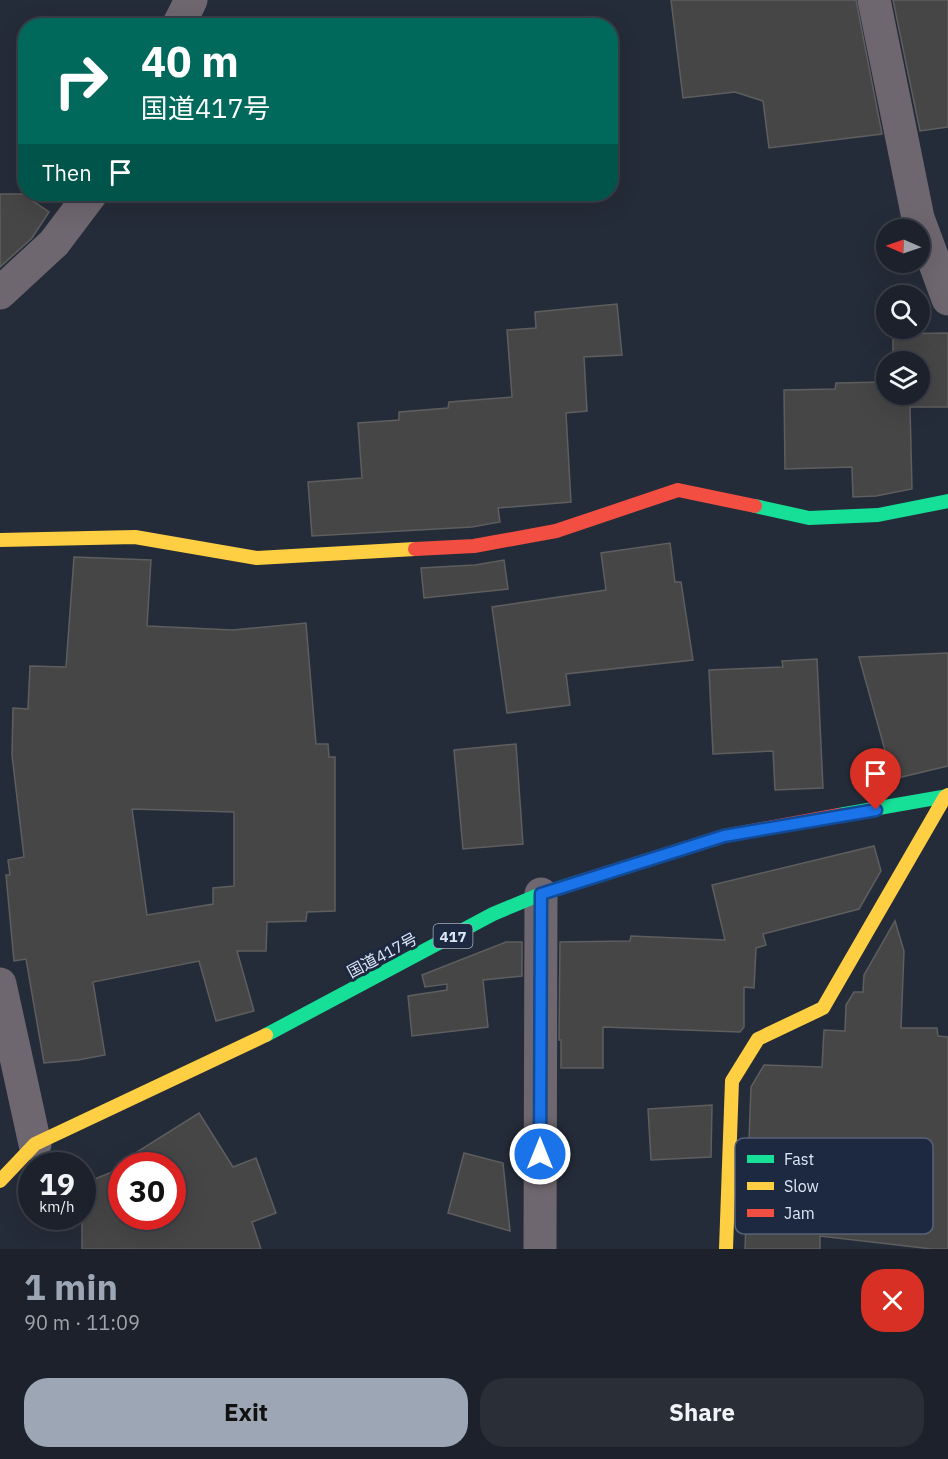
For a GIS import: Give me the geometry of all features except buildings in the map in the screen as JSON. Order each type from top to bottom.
[{"type":"main road","points":[[0,540],[135,537],[257,558],[474,546],[556,531],[678,490],[809,518],[878,515],[948,501]]},
{"type":"main road","points":[[726,1249],[732,1081],[758,1039],[823,1008],[947,796]]},
{"type":"main road","name":"国道417号","points":[[0,1181],[36,1144],[276,1030],[493,914],[541,894],[724,836],[947,796]]},
{"type":"street","points":[[182,18],[191,0]]},
{"type":"street","points":[[874,0],[918,218],[948,298]]},
{"type":"street","points":[[0,293],[54,243],[86,201]]},
{"type":"street","points":[[540,1249],[541,894]]},
{"type":"street","points":[[0,984],[36,1144]]},
{"type":"traffic: fast","points":[[755,506],[809,518],[878,515],[948,501]]},
{"type":"traffic: fast","points":[[839,815],[948,796]]},
{"type":"traffic: fast","points":[[266,1035],[493,914],[541,894],[578,882]]},
{"type":"traffic: slow","points":[[0,540],[135,537],[257,558],[415,549]]},
{"type":"traffic: slow","points":[[726,1249],[732,1081],[758,1039],[823,1008],[948,795]]},
{"type":"traffic: slow","points":[[0,1181],[35,1144],[266,1035]]},
{"type":"traffic: jam","points":[[415,549],[474,546],[556,531],[678,490],[755,506]]},
{"type":"traffic: jam","points":[[578,882],[724,836],[839,815]]},
{"type":"route","points":[[540,1154],[541,894],[724,836],[876,810]]}]
